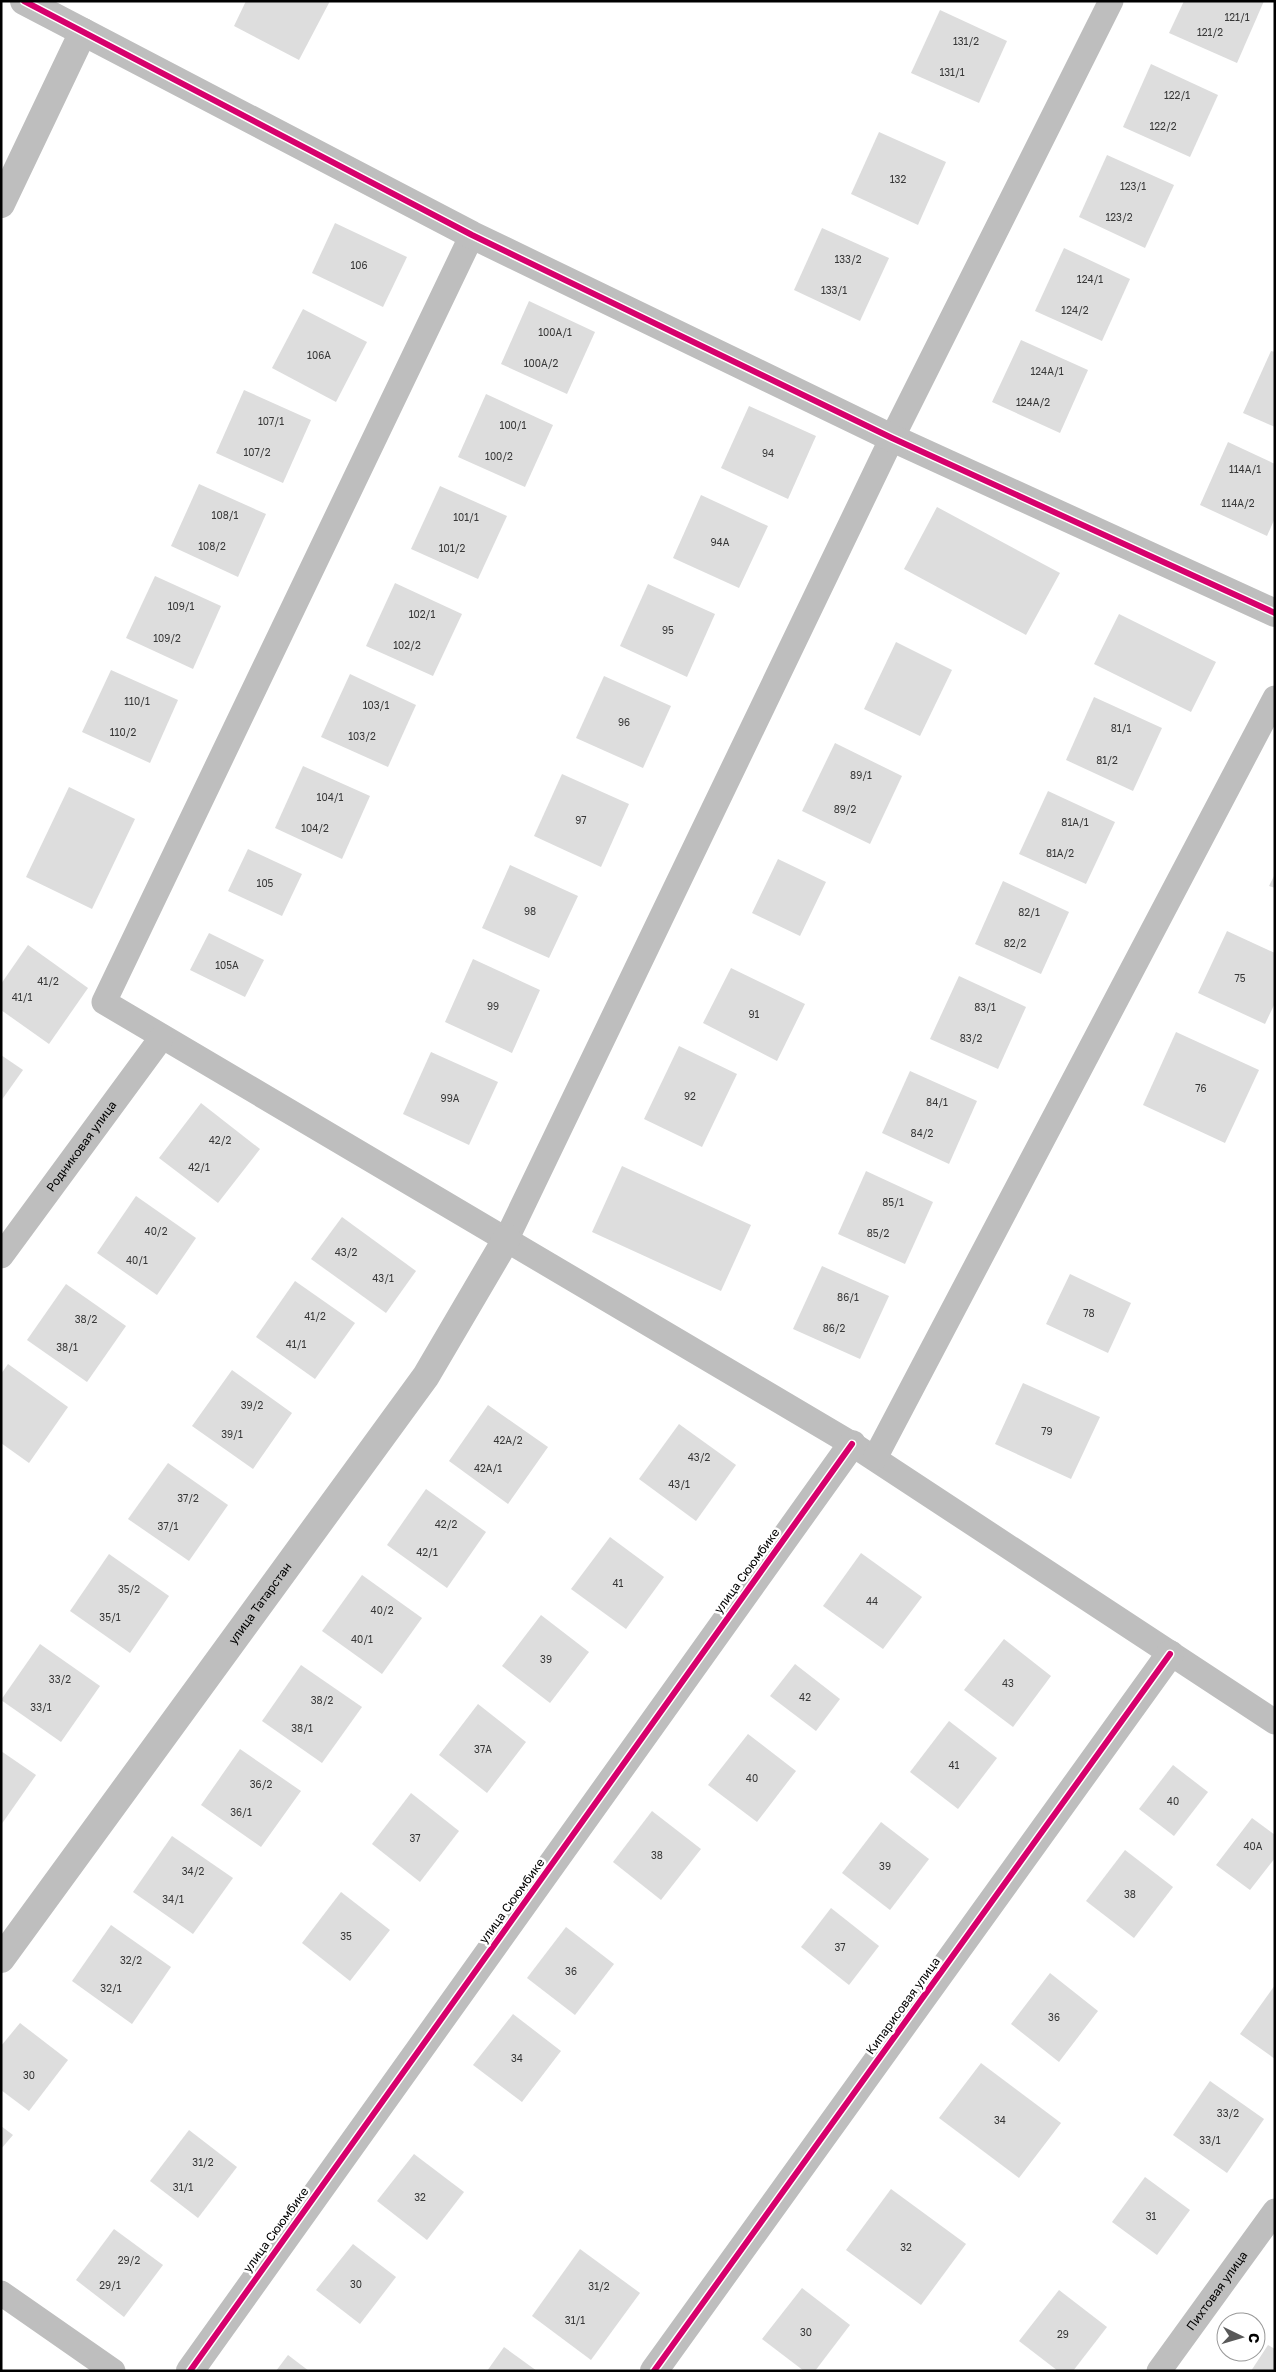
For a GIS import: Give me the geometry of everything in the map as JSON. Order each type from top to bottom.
[{"type":"street","points":[[24,1],[472,235],[892,438],[1275,613]]},
{"type":"street","points":[[1,204],[83,32]]},
{"type":"street","name":"улица Татарстан","points":[[1,1959],[426,1376],[506,1238]]},
{"type":"street","name":"улица Сююмбике","points":[[190,2371],[863,1451]]},
{"type":"street","name":"Кипарисовая улица","points":[[654,2371],[1170,1654]]},
{"type":"lane","points":[[506,1238],[892,438],[1111,1]]},
{"type":"lane","points":[[472,235],[104,1002],[506,1238],[863,1451],[1275,1722]]},
{"type":"lane","points":[[863,1451],[1275,698]]},
{"type":"lane","name":"Родниковая улица","points":[[1,1256],[162,1037]]},
{"type":"lane","name":"Пихтовая улица","points":[[1159,2371],[1275,2211]]},
{"type":"lane","points":[[1,2293],[113,2371]]},
{"type":"building","points":[[246,1],[330,1],[299,60],[234,26]]},
{"type":"building","points":[[1184,1],[1264,1],[1237,63],[1169,33]]},
{"type":"building","points":[[940,10],[1007,41],[979,103],[911,73]]},
{"type":"building","points":[[1151,64],[1218,95],[1190,157],[1123,127]]},
{"type":"building","points":[[879,132],[946,162],[918,225],[851,194]]},
{"type":"building","points":[[1107,155],[1174,185],[1145,248],[1079,217]]},
{"type":"building","points":[[335,223],[407,257],[383,307],[312,273]]},
{"type":"building","points":[[822,228],[889,258],[860,321],[794,290]]},
{"type":"building","points":[[1064,248],[1130,279],[1102,341],[1035,311]]},
{"type":"building","points":[[529,301],[595,332],[567,394],[501,364]]},
{"type":"building","points":[[303,309],[367,342],[336,402],[272,368]]},
{"type":"building","points":[[1021,340],[1088,370],[1060,433],[992,402]]},
{"type":"building","points":[[1271,351],[1275,352],[1275,427],[1243,413]]},
{"type":"building","points":[[244,390],[311,420],[283,483],[216,453]]},
{"type":"building","points":[[486,394],[553,425],[525,487],[458,457]]},
{"type":"building","points":[[749,406],[816,436],[788,499],[721,468]]},
{"type":"building","points":[[1228,442],[1275,464],[1275,518],[1267,536],[1200,505]]},
{"type":"building","points":[[199,484],[266,514],[238,577],[171,546]]},
{"type":"building","points":[[440,486],[507,516],[478,579],[411,549]]},
{"type":"building","points":[[701,495],[768,526],[739,588],[673,558]]},
{"type":"building","points":[[937,507],[1060,573],[1026,635],[904,569]]},
{"type":"building","points":[[155,576],[221,606],[193,669],[126,638]]},
{"type":"building","points":[[395,583],[462,614],[433,676],[366,646]]},
{"type":"building","points":[[648,584],[715,614],[687,677],[620,646]]},
{"type":"building","points":[[1119,614],[1216,662],[1191,712],[1094,664]]},
{"type":"building","points":[[896,642],[952,670],[920,736],[864,709]]},
{"type":"building","points":[[111,670],[178,700],[150,763],[82,732]]},
{"type":"building","points":[[350,674],[416,705],[388,767],[321,737]]},
{"type":"building","points":[[604,676],[671,706],[643,768],[576,738]]},
{"type":"building","points":[[1094,697],[1162,728],[1133,791],[1066,760]]},
{"type":"building","points":[[835,743],[902,776],[870,844],[802,811]]},
{"type":"building","points":[[303,766],[370,796],[342,859],[275,828]]},
{"type":"building","points":[[562,774],[629,804],[601,867],[534,836]]},
{"type":"building","points":[[69,787],[135,819],[92,909],[26,877]]},
{"type":"building","points":[[1048,791],[1115,822],[1086,884],[1019,854]]},
{"type":"building","points":[[248,849],[302,874],[282,916],[228,891]]},
{"type":"building","points":[[778,859],[826,882],[800,936],[752,913]]},
{"type":"building","points":[[510,865],[578,896],[549,958],[482,928]]},
{"type":"building","points":[[1275,874],[1275,888],[1269,886]]},
{"type":"building","points":[[1003,881],[1069,912],[1041,974],[975,944]]},
{"type":"building","points":[[1227,931],[1275,953],[1275,1003],[1265,1024],[1198,993]]},
{"type":"building","points":[[209,933],[264,960],[245,997],[190,970]]},
{"type":"building","points":[[28,945],[88,988],[49,1044],[1,1010],[1,984]]},
{"type":"building","points":[[473,959],[540,990],[512,1053],[445,1022]]},
{"type":"building","points":[[731,968],[805,1004],[777,1061],[703,1023]]},
{"type":"building","points":[[959,976],[1026,1007],[998,1069],[930,1039]]},
{"type":"building","points":[[1176,1032],[1259,1070],[1225,1143],[1143,1105]]},
{"type":"building","points":[[679,1046],[737,1074],[702,1147],[644,1119]]},
{"type":"building","points":[[431,1052],[498,1082],[469,1145],[403,1114]]},
{"type":"building","points":[[1,1055],[23,1070],[1,1101]]},
{"type":"building","points":[[910,1071],[977,1101],[949,1164],[882,1133]]},
{"type":"building","points":[[201,1103],[260,1149],[218,1203],[159,1158]]},
{"type":"building","points":[[622,1166],[751,1225],[721,1291],[592,1232]]},
{"type":"building","points":[[866,1171],[933,1202],[905,1264],[838,1234]]},
{"type":"building","points":[[136,1196],[196,1238],[157,1295],[97,1253]]},
{"type":"building","points":[[342,1217],[416,1271],[386,1313],[311,1259]]},
{"type":"building","points":[[822,1266],[889,1296],[860,1359],[793,1329]]},
{"type":"building","points":[[1070,1274],[1131,1303],[1108,1353],[1046,1324]]},
{"type":"building","points":[[295,1281],[355,1323],[315,1379],[256,1337]]},
{"type":"building","points":[[66,1284],[126,1326],[87,1382],[27,1340]]},
{"type":"building","points":[[8,1364],[68,1407],[29,1463],[1,1443],[1,1374]]},
{"type":"building","points":[[232,1370],[292,1413],[253,1469],[192,1426]]},
{"type":"building","points":[[1023,1383],[1100,1417],[1071,1479],[995,1444]]},
{"type":"building","points":[[488,1405],[548,1447],[508,1504],[449,1461]]},
{"type":"building","points":[[679,1424],[736,1465],[696,1521],[639,1479]]},
{"type":"building","points":[[168,1463],[228,1505],[189,1561],[128,1519]]},
{"type":"building","points":[[426,1489],[486,1532],[447,1588],[387,1545]]},
{"type":"building","points":[[610,1537],[664,1577],[626,1629],[571,1589]]},
{"type":"building","points":[[861,1553],[922,1597],[883,1649],[823,1606]]},
{"type":"building","points":[[109,1554],[169,1596],[130,1653],[70,1611]]},
{"type":"building","points":[[362,1575],[422,1618],[382,1674],[322,1631]]},
{"type":"building","points":[[541,1615],[589,1652],[550,1703],[502,1666]]},
{"type":"building","points":[[1004,1639],[1051,1676],[1013,1727],[964,1690]]},
{"type":"building","points":[[40,1644],[100,1686],[61,1742],[1,1700]]},
{"type":"building","points":[[795,1664],[840,1699],[816,1731],[770,1696]]},
{"type":"building","points":[[301,1665],[362,1707],[322,1763],[262,1721]]},
{"type":"building","points":[[478,1704],[526,1742],[487,1793],[439,1755]]},
{"type":"building","points":[[949,1721],[997,1758],[958,1809],[910,1772]]},
{"type":"building","points":[[748,1734],[796,1771],[757,1822],[708,1785]]},
{"type":"building","points":[[240,1749],[301,1791],[261,1847],[201,1805]]},
{"type":"building","points":[[1,1751],[36,1775],[1,1825]]},
{"type":"building","points":[[1173,1765],[1208,1792],[1174,1836],[1139,1809]]},
{"type":"building","points":[[411,1793],[459,1831],[420,1882],[372,1844]]},
{"type":"building","points":[[652,1811],[701,1849],[661,1900],[613,1862]]},
{"type":"building","points":[[1252,1818],[1275,1835],[1275,1858],[1250,1890],[1216,1865]]},
{"type":"building","points":[[881,1822],[929,1859],[890,1910],[842,1873]]},
{"type":"building","points":[[172,1836],[233,1878],[193,1934],[133,1892]]},
{"type":"building","points":[[1125,1850],[1173,1887],[1134,1938],[1086,1901]]},
{"type":"building","points":[[341,1892],[390,1930],[350,1981],[302,1943]]},
{"type":"building","points":[[831,1908],[879,1946],[849,1985],[801,1947]]},
{"type":"building","points":[[111,1925],[171,1967],[132,2024],[72,1981]]},
{"type":"building","points":[[566,1927],[614,1964],[575,2015],[527,1978]]},
{"type":"building","points":[[1050,1973],[1098,2011],[1059,2062],[1011,2024]]},
{"type":"building","points":[[1275,1985],[1275,2059],[1240,2034]]},
{"type":"building","points":[[513,2014],[561,2051],[522,2102],[473,2065]]},
{"type":"building","points":[[20,2023],[68,2060],[29,2111],[1,2090],[1,2046]]},
{"type":"building","points":[[981,2063],[1061,2123],[1019,2178],[939,2118]]},
{"type":"building","points":[[1210,2081],[1264,2119],[1227,2173],[1173,2135]]},
{"type":"building","points":[[1,2126],[13,2135],[1,2149]]},
{"type":"building","points":[[189,2130],[237,2167],[198,2218],[150,2181]]},
{"type":"building","points":[[414,2154],[464,2192],[427,2240],[377,2201]]},
{"type":"building","points":[[1145,2177],[1190,2210],[1157,2255],[1112,2222]]},
{"type":"building","points":[[891,2189],[966,2244],[921,2305],[846,2250]]},
{"type":"building","points":[[114,2229],[163,2265],[124,2317],[76,2280]]},
{"type":"building","points":[[353,2244],[396,2277],[360,2324],[316,2290]]},
{"type":"building","points":[[580,2249],[640,2293],[591,2360],[532,2316]]},
{"type":"building","points":[[802,2288],[850,2325],[815,2371],[804,2371],[762,2339]]},
{"type":"building","points":[[1059,2290],[1107,2327],[1073,2371],[1058,2371],[1019,2341]]},
{"type":"building","points":[[1268,2345],[1275,2349],[1275,2371],[1251,2371],[1257,2362],[1266,2362],[1266,2348]]},
{"type":"building","points":[[504,2347],[537,2371],[487,2371]]},
{"type":"building","points":[[288,2355],[309,2371],[276,2371]]},
{"type":"cycle path","points":[[24,1],[472,235],[892,438],[1275,613]]},
{"type":"cycle path","points":[[190,2371],[852,1444]]},
{"type":"cycle path","points":[[654,2371],[1170,1654]]}]
